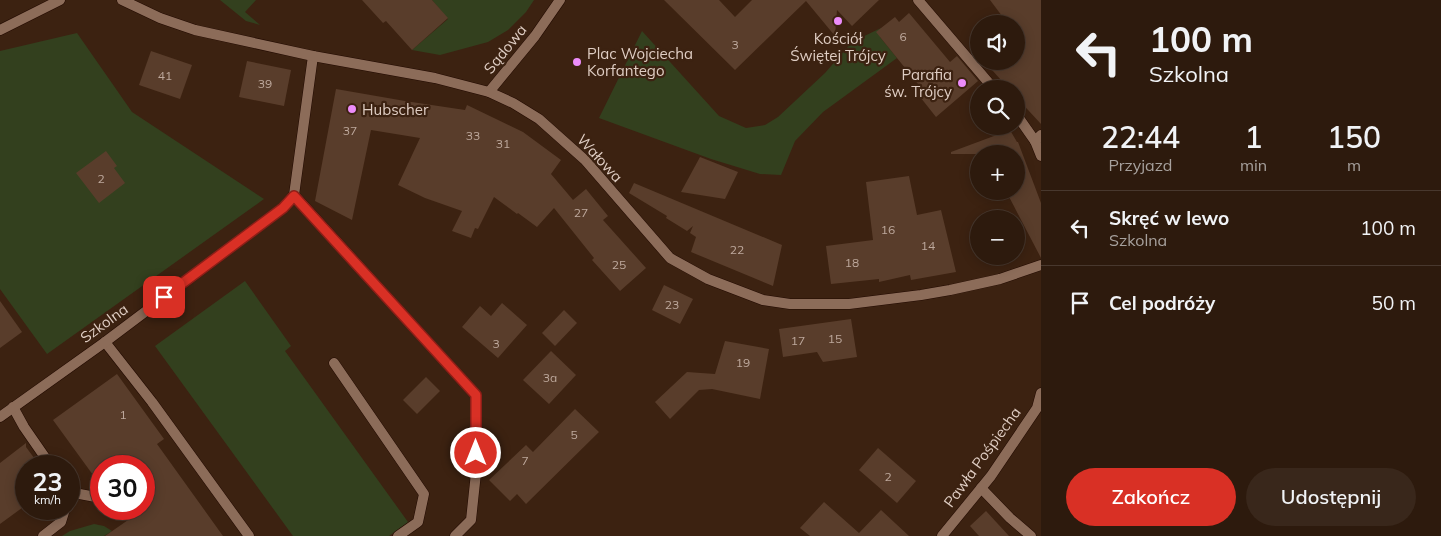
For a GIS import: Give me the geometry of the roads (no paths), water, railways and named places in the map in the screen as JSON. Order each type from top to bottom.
[{"type":"street","points":[[0,30],[60,0]]},
{"type":"street","name":"Wałowa","points":[[122,0],[160,18],[195,30],[312,56],[435,78],[489,92],[513,103],[540,119],[585,160],[670,258],[708,279],[762,300],[790,304],[849,304],[921,295],[1000,279],[1041,265]]},
{"type":"street","name":"Sądowa","points":[[489,92],[535,36],[560,0]]},
{"type":"street","points":[[918,0],[986,80]]},
{"type":"street","points":[[312,56],[294,196],[476,395],[476,473],[471,520],[455,536]]},
{"type":"street","points":[[1025,124],[1038,138],[1041,156]]},
{"type":"street","name":"Szkolna","points":[[0,417],[105,342],[283,208],[294,196]]},
{"type":"street","points":[[105,342],[152,402],[249,536]]},
{"type":"street","points":[[334,364],[424,494],[418,522],[398,536]]},
{"type":"street","name":"Pawła Pośpiecha","points":[[942,536],[981,488],[1037,408],[1041,393]]},
{"type":"street","points":[[13,407],[43,455]]},
{"type":"street","points":[[981,488],[1010,518],[1031,536]]},
{"type":"street","points":[[43,536],[62,520]]},
{"type":"place","name":"Kościół Świętej Trójcy","points":[[838,21]]},
{"type":"place","name":"Plac Wojciecha Korfantego","points":[[577,62]]},
{"type":"place","name":"Parafia św. Trójcy","points":[[962,83]]},
{"type":"place","name":"Hubscher","points":[[352,109]]}]
